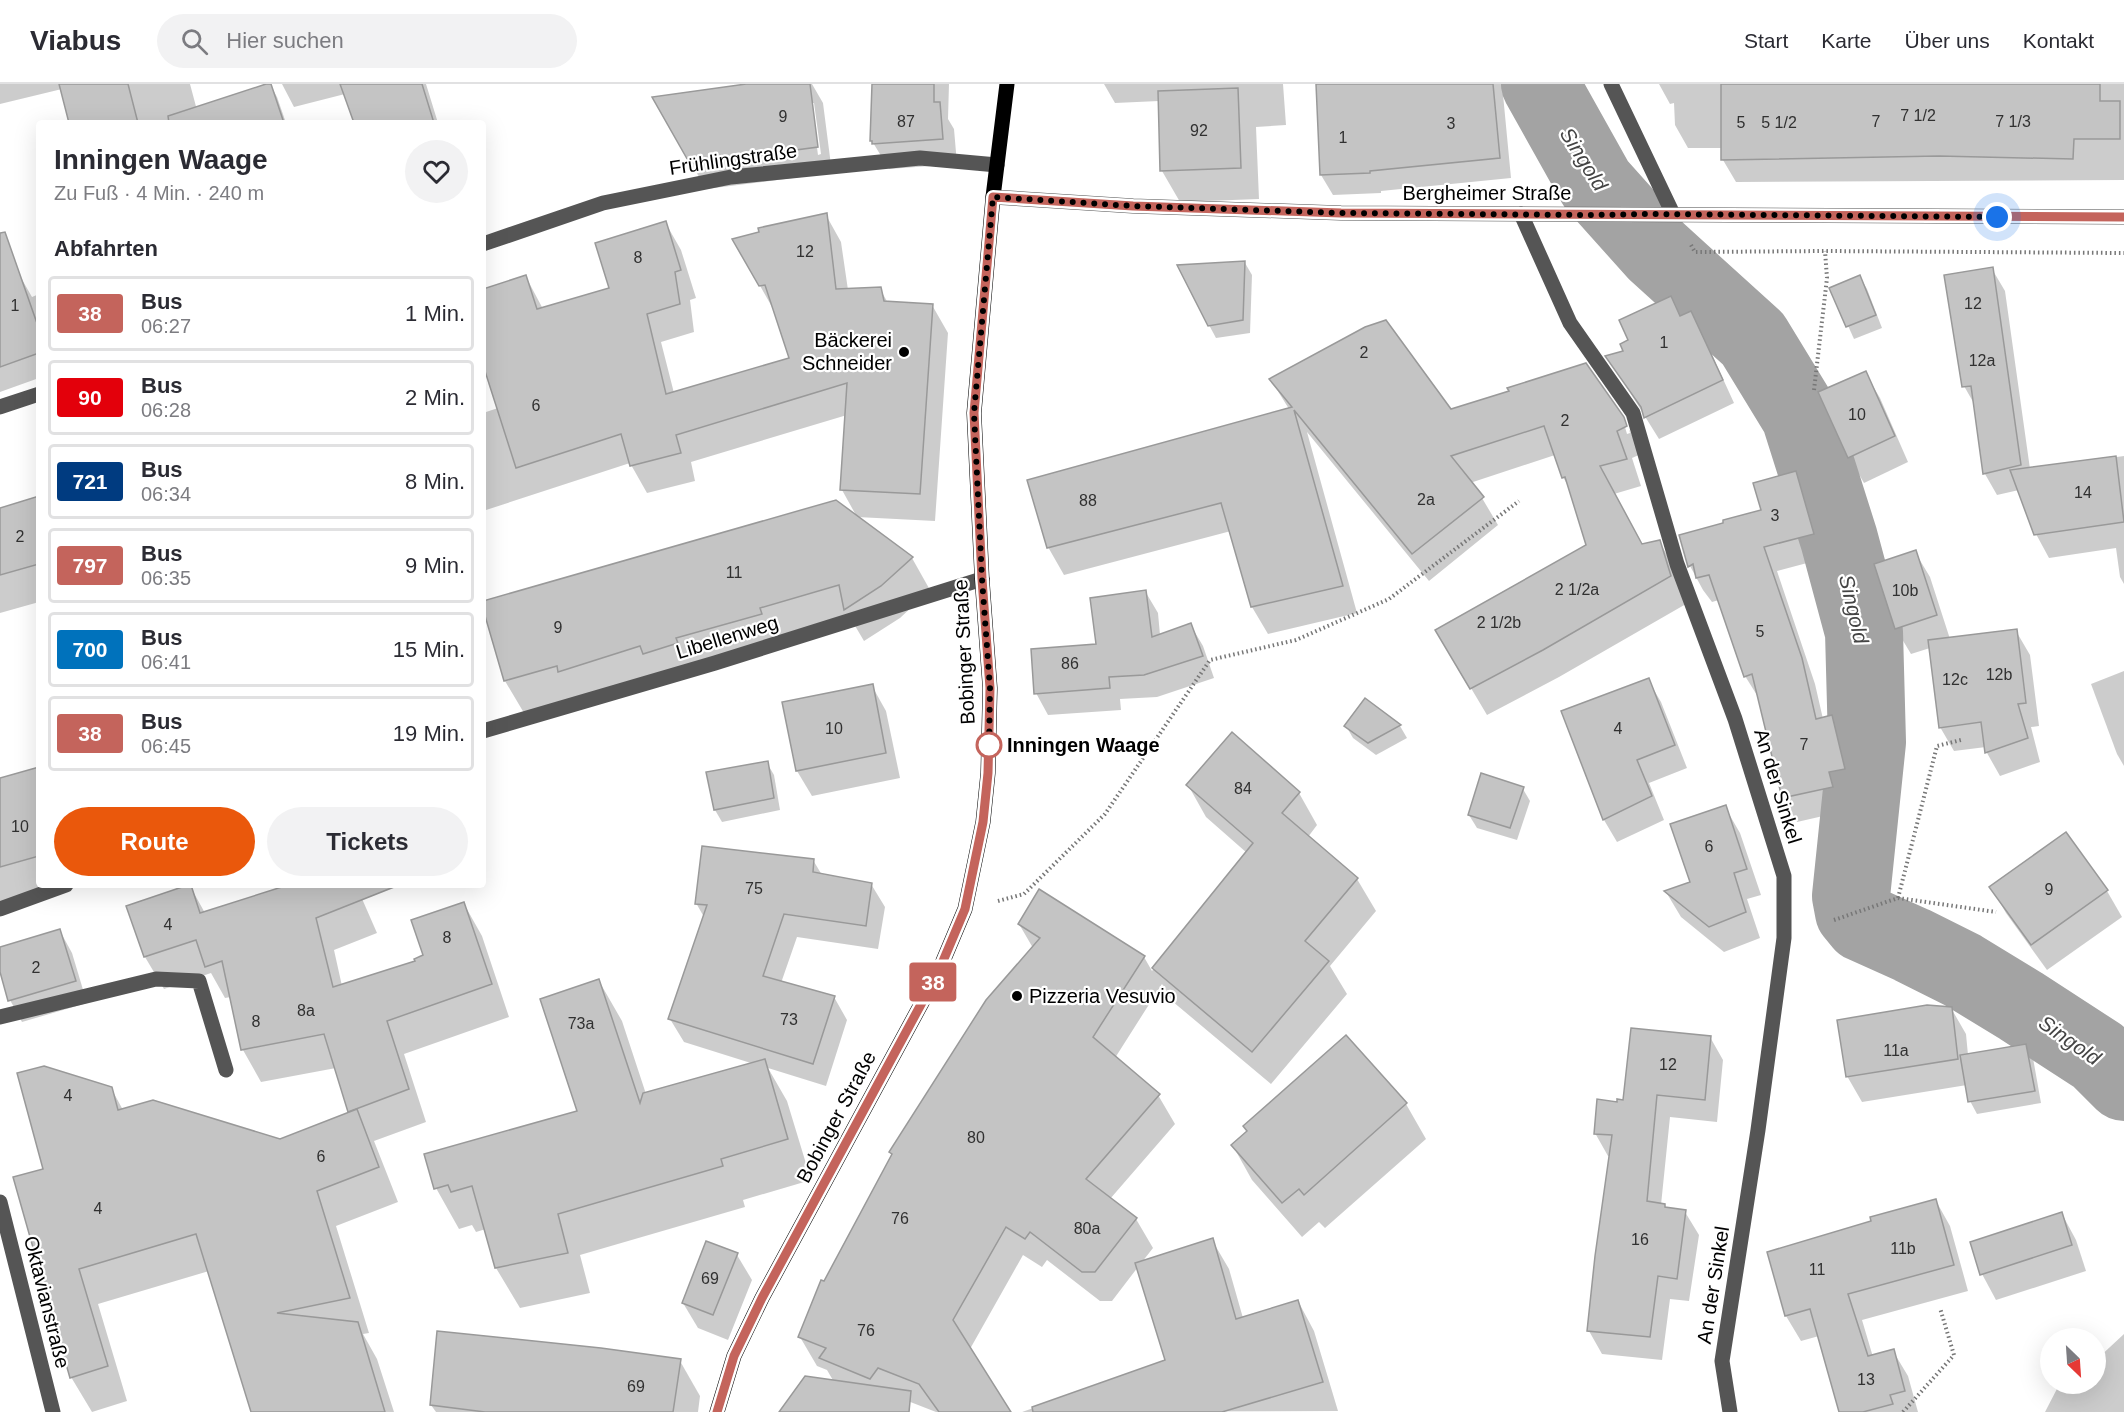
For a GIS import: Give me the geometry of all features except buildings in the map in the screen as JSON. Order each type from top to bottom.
[{"type":"main road","name":"Bobinger Straße","points":[[717,1412],[734,1356],[762,1298],[938,973],[965,909],[983,822],[988,773],[990,688],[974,413],[993,197],[1007,84]]},
{"type":"street","points":[[1611,84],[1672,214]]},
{"type":"street","name":"Frühlingstraße","points":[[486,243],[603,203],[730,177],[920,158],[997,165]]},
{"type":"street","name":"Bergheimer Straße","points":[[993,197],[1133,206],[1341,213],[2124,217]]},
{"type":"street","name":"An der Sinkel","points":[[1521,214],[1570,323],[1633,413],[1677,564],[1735,719],[1784,876],[1784,938],[1758,1131],[1722,1361],[1730,1412]]},
{"type":"street","points":[[0,407],[36,395]]},
{"type":"street","name":"Libellenweg","points":[[486,730],[715,663],[982,579]]},
{"type":"street","points":[[0,909],[58,888]]},
{"type":"street","points":[[0,1017],[156,979],[199,981],[226,1070]]},
{"type":"street","name":"Oktavianstraße","points":[[0,1202],[53,1412]]},
{"type":"path","points":[[1672,214],[1695,252],[2124,253]]},
{"type":"path","points":[[1814,390],[1827,278],[1825,251]]},
{"type":"path","points":[[965,909],[1024,894],[1105,814],[1210,660],[1296,640],[1389,599],[1519,501]]},
{"type":"path","points":[[1898,898],[1937,746],[1961,740]]},
{"type":"path","points":[[1834,920],[1898,898],[1996,912]]},
{"type":"path","points":[[1903,1412],[1954,1355],[1940,1308]]},
{"type":"waterway","name":"Singold","points":[[1540,84],[1596,184],[1656,251],[1753,339],[1800,416],[1839,539],[1864,632],[1867,742],[1851,896],[1854,912],[1863,923],[1962,970],[2021,1006],[2098,1056],[2124,1082]]},
{"type":"bus line","name":"38","points":[[717,1412],[734,1356],[762,1298],[938,973],[965,909],[983,822],[988,773],[990,688],[974,413],[993,197],[1133,206],[1341,213],[2124,217]]},
{"type":"place","name":"Bäckerei Schneider","points":[[904,352]]},
{"type":"place","name":"Inningen Waage","points":[[989,745]]},
{"type":"place","name":"Pizzeria Vesuvio","points":[[1017,996]]},
{"type":"route","points":[[989,745],[989,749],[990,688],[974,413],[993,197],[1133,206],[1341,213],[1997,217]]}]
